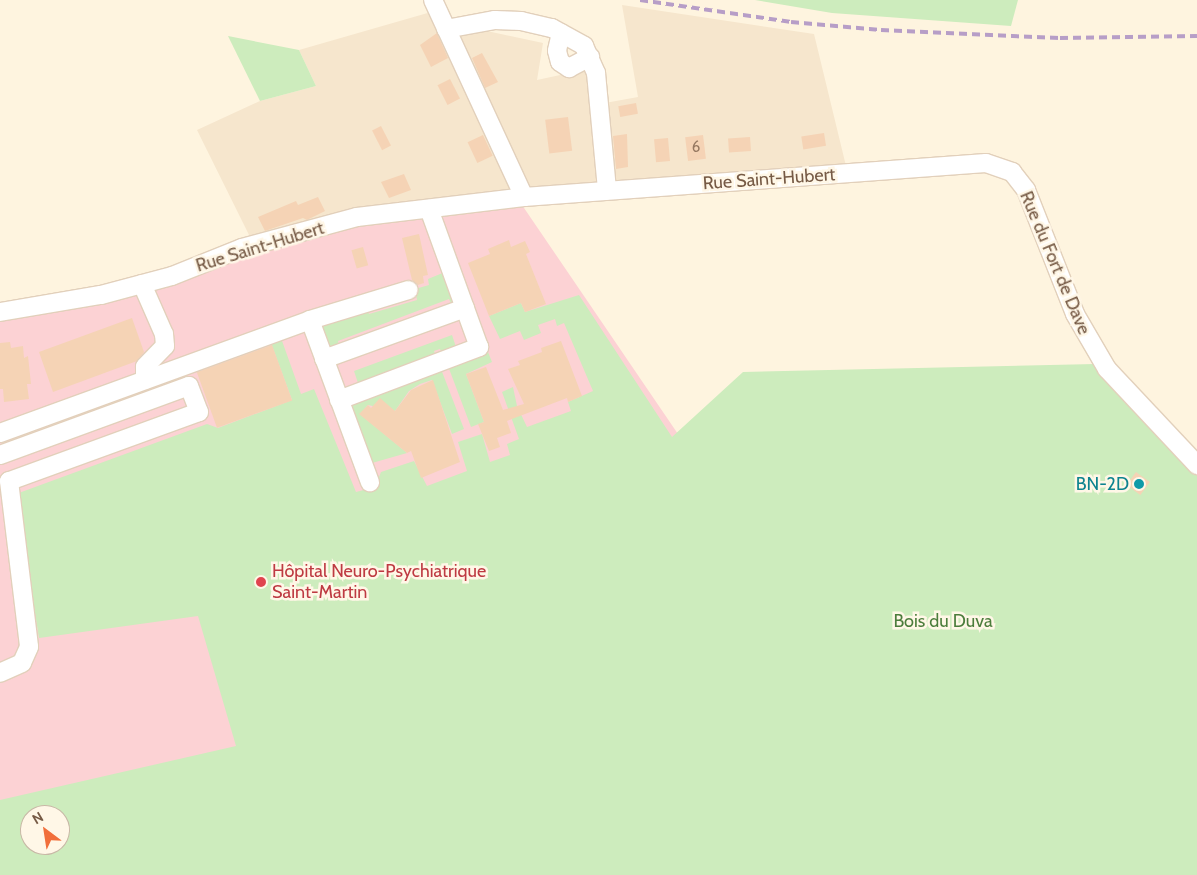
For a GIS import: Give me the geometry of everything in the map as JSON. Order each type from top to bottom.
[{"type":"street","points":[[433,0],[524,197]]},
{"type":"street","points":[[446,29],[494,20],[521,21],[561,32],[584,46],[596,73],[607,190]]},
{"type":"street","points":[[561,32],[557,50],[560,62],[569,68],[590,57]]},
{"type":"street","name":"Rue Saint-Hubert","points":[[0,312],[101,295],[142,284],[242,248],[358,217],[524,197],[986,163],[1012,172]]},
{"type":"street","name":"Rue du Fort de Dave","points":[[1012,172],[1036,209],[1085,336],[1107,369],[1197,465]]},
{"type":"street","points":[[339,400],[479,347],[429,209]]},
{"type":"street","points":[[142,284],[164,334],[165,346],[145,367],[145,380]]},
{"type":"street","points":[[0,673],[22,662],[28,647],[9,481],[3,454],[5,431],[310,320],[409,290]]},
{"type":"street","points":[[324,359],[465,308]]},
{"type":"street","points":[[310,320],[370,482]]},
{"type":"street","points":[[3,454],[189,386],[199,412],[9,481]]},
{"type":"shaded area","points":[[622,5],[814,34],[846,166],[524,197],[252,241],[197,130],[260,101],[316,86],[299,50],[438,10],[450,37],[487,31],[543,43],[537,80],[588,69],[594,105],[638,97]]},
{"type":"shaded area","name":"Hôpital Neuro-Psychiatrique Saint-Martin","points":[[522,205],[678,434],[373,728],[61,805],[20,805],[20,815],[0,820],[0,320],[103,304],[303,238],[389,218]]},
{"type":"green space","points":[[755,0],[1018,0],[1011,26],[832,13]]},
{"type":"green space","points":[[228,36],[299,50],[316,86],[260,101]]},
{"type":"green space","points":[[445,272],[457,301],[453,307],[449,299],[338,341],[340,349],[335,352],[327,346],[322,324],[367,309],[369,314],[417,300],[415,289],[429,285],[428,279]]},
{"type":"green space","name":"Bois du Duva","points":[[579,295],[672,437],[743,372],[1095,364],[1197,474],[1197,875],[0,875],[0,800],[236,746],[198,616],[39,638],[16,494],[207,424],[218,428],[292,400],[271,343],[281,338],[301,394],[314,389],[356,492],[375,487],[381,472],[414,461],[427,486],[467,471],[458,442],[482,434],[490,462],[510,455],[507,444],[519,439],[502,392],[513,387],[517,406],[527,427],[571,411],[568,402],[593,391],[564,323],[557,326],[555,319],[538,325],[541,333],[524,340],[520,331],[500,339],[489,316],[521,303],[525,312]]},
{"type":"green space","points":[[452,335],[457,350],[443,355],[440,349],[434,351],[437,358],[359,386],[354,371]]},
{"type":"green space","points":[[488,352],[492,362],[466,374],[484,422],[471,427],[448,366]]},
{"type":"green space","points":[[441,369],[464,429],[452,434],[432,380],[420,384],[409,391],[395,411],[368,405],[360,414],[407,453],[372,463],[350,406],[354,401]]},
{"type":"building","points":[[437,33],[448,58],[431,67],[420,45]]},
{"type":"building","points":[[482,53],[498,82],[485,88],[472,58]]},
{"type":"building","points":[[450,79],[460,99],[448,105],[438,85]]},
{"type":"building","points":[[636,103],[638,114],[620,117],[618,106]]},
{"type":"building","points":[[568,117],[572,151],[549,154],[545,120]]},
{"type":"building","points":[[381,126],[391,146],[382,150],[372,131]]},
{"type":"building","points":[[824,133],[826,146],[803,149],[801,137]]},
{"type":"building","points":[[627,134],[628,167],[616,169],[613,136]]},
{"type":"building","points":[[483,135],[493,156],[477,163],[468,142]]},
{"type":"building","points":[[703,135],[706,159],[688,161],[685,137]]},
{"type":"building","points":[[750,137],[751,151],[729,153],[728,139]]},
{"type":"building","points":[[668,138],[670,161],[656,162],[654,139]]},
{"type":"building","points":[[404,174],[411,190],[389,198],[381,182]]},
{"type":"building","points":[[318,197],[325,211],[307,220],[303,218],[265,231],[258,217],[296,201],[298,205]]},
{"type":"building","points":[[419,234],[428,275],[423,276],[424,283],[418,285],[412,280],[402,238]]},
{"type":"building","points":[[509,240],[511,247],[525,241],[530,252],[526,254],[546,304],[525,312],[521,303],[489,316],[468,263],[490,254],[488,249]]},
{"type":"building","points":[[363,247],[368,265],[357,269],[351,250]]},
{"type":"building","points":[[132,318],[144,352],[137,361],[53,392],[39,352]]},
{"type":"building","points":[[561,341],[582,396],[568,402],[567,398],[507,421],[511,433],[497,438],[500,447],[489,451],[478,424],[484,422],[466,374],[486,367],[503,410],[524,404],[508,369],[520,365],[518,361],[542,352],[541,348]]},
{"type":"building","points":[[10,342],[11,348],[23,346],[24,358],[28,356],[31,384],[27,384],[29,399],[4,402],[3,389],[0,389],[0,343]]},
{"type":"building","points":[[272,345],[292,400],[217,428],[197,372]]},
{"type":"building","points":[[433,380],[460,462],[421,478],[411,451],[407,453],[359,414],[368,405],[371,408],[380,398],[395,411],[411,390]]},
{"type":"building","name":"BN-2D","points":[[1136,472],[1150,482],[1140,495],[1127,485]]},
{"type":"railway","points":[[640,0],[791,22],[881,30],[1060,38],[1197,36]]},
{"type":"place","name":"BN-2D","points":[[1139,484]]},
{"type":"place","name":"Hôpital Neuro-Psychiatrique Saint-Martin","points":[[261,582]]}]
